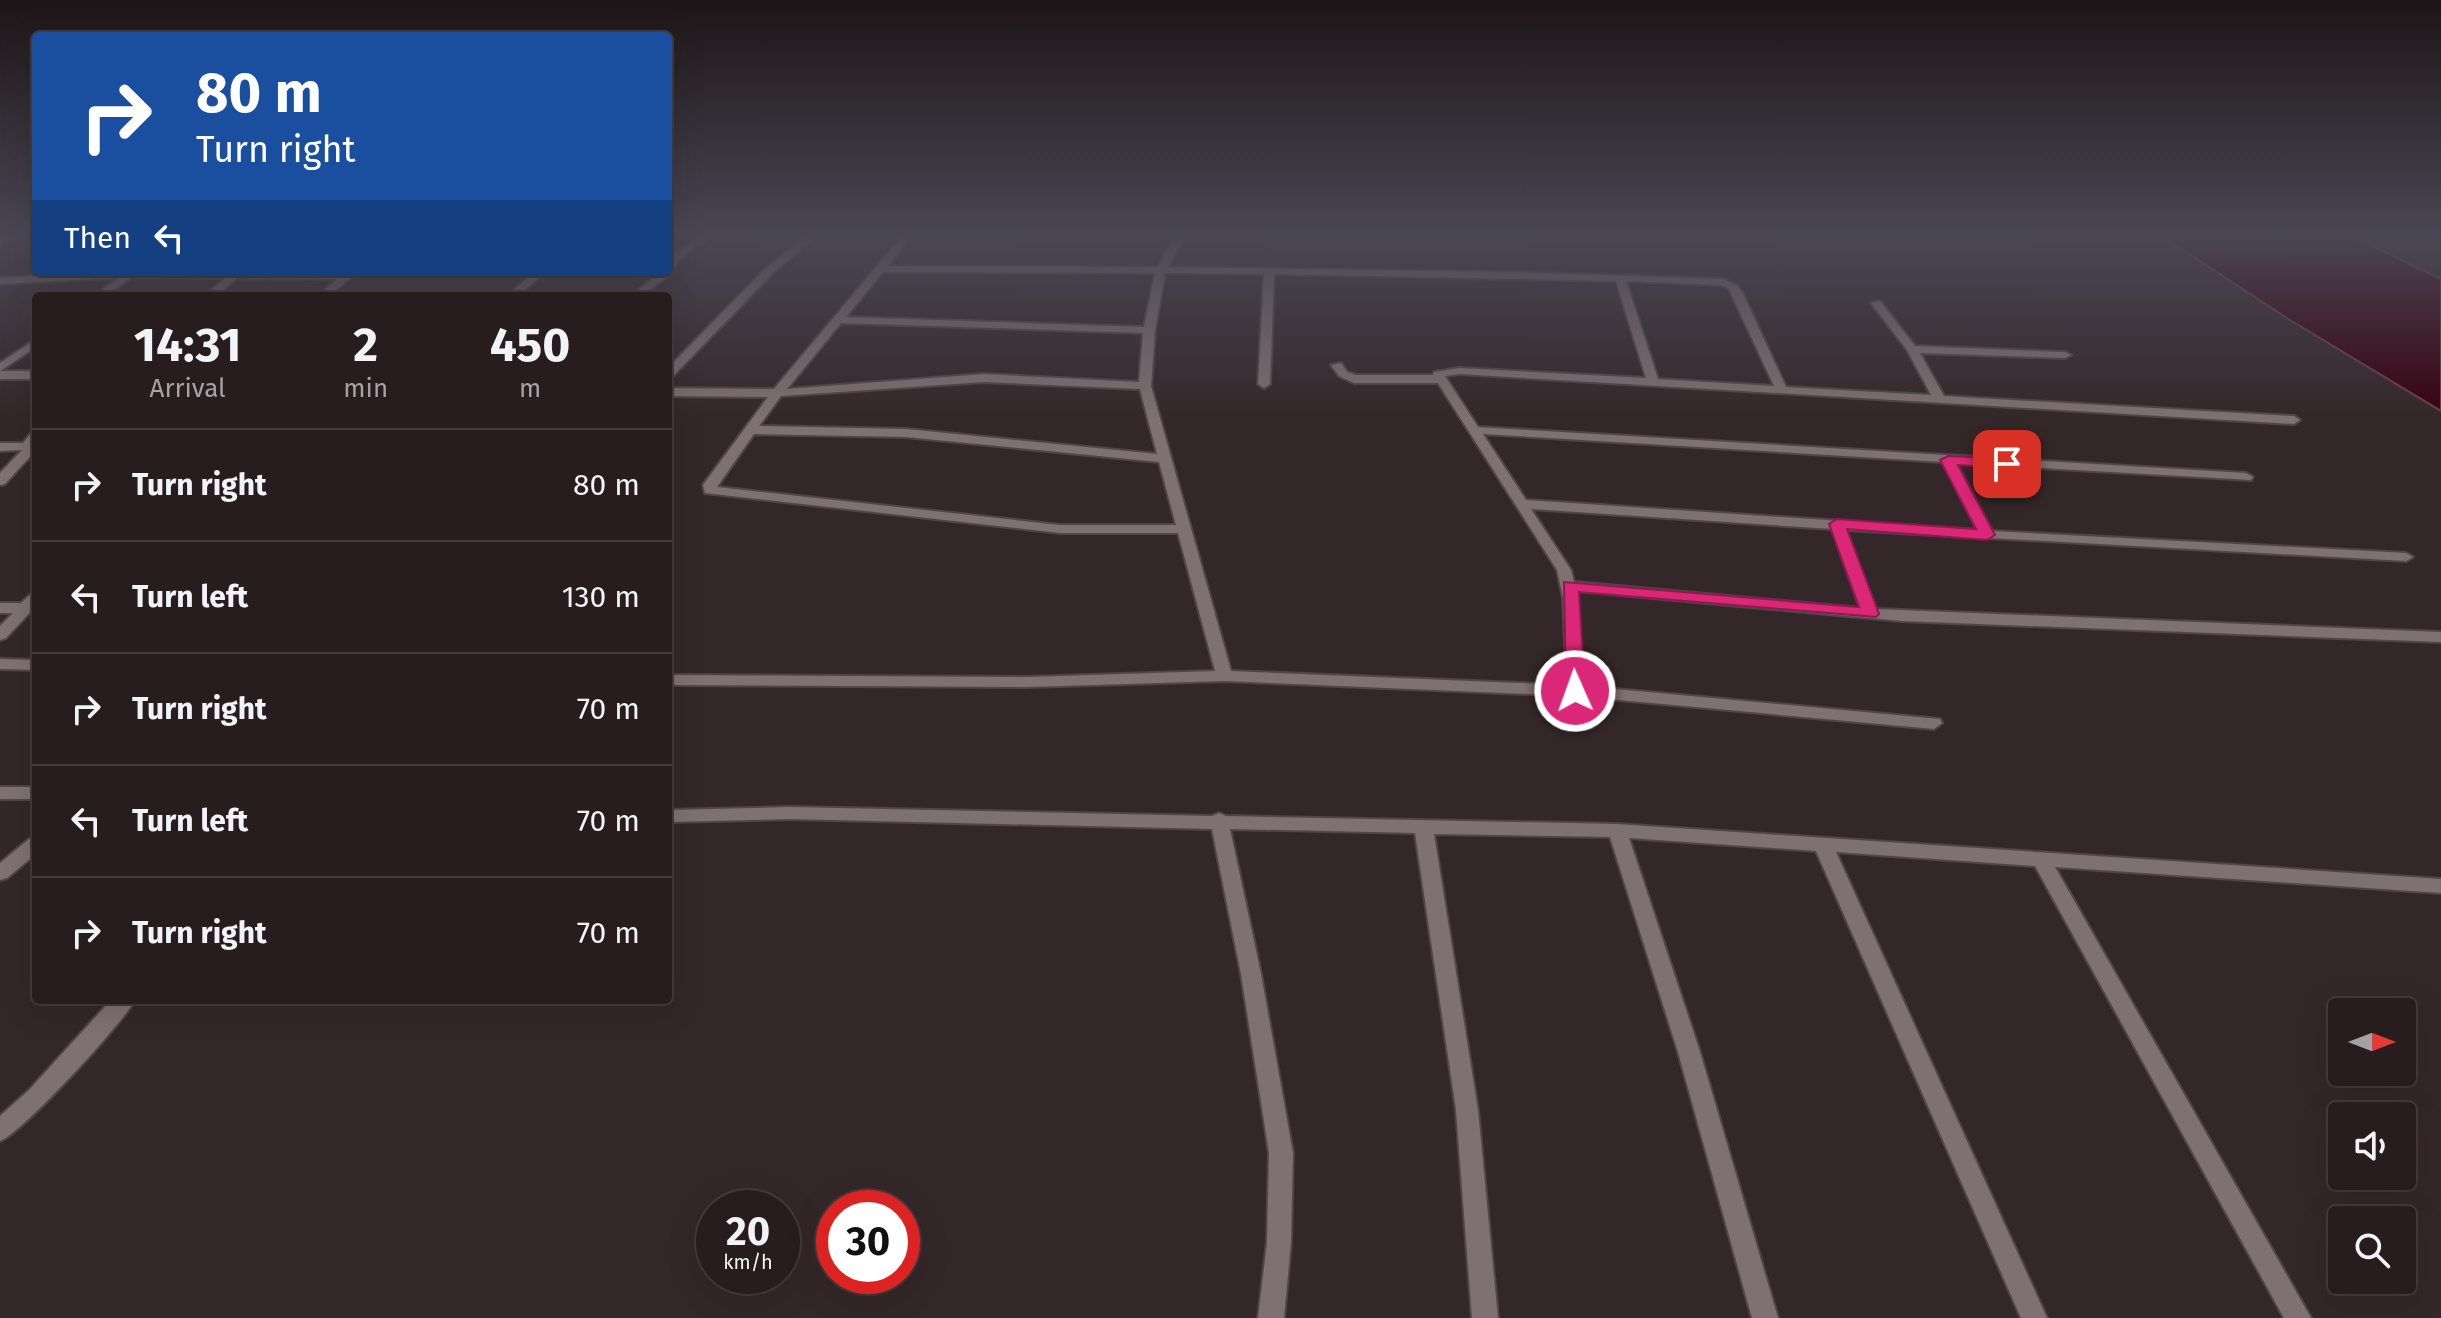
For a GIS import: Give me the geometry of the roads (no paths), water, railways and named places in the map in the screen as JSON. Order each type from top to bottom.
[{"type":"street","points":[[672,371],[744,297]]},
{"type":"street","points":[[858,297],[777,393],[710,490],[1060,529],[1184,529]]},
{"type":"street","points":[[1156,297],[1149,330],[1145,386],[1224,676]]},
{"type":"street","points":[[1264,384],[1268,297]]},
{"type":"street","points":[[1626,297],[1653,381]]},
{"type":"street","points":[[1739,297],[1781,389]]},
{"type":"street","points":[[1876,303],[1912,349],[1940,400]]},
{"type":"street","points":[[840,320],[1149,330]]},
{"type":"street","points":[[0,368],[32,345]]},
{"type":"street","points":[[1912,349],[2065,355]]},
{"type":"street","points":[[1337,365],[1343,374],[1354,379],[1438,379]]},
{"type":"street","points":[[1575,691],[1570,586],[1525,504],[1438,379],[1438,374],[1459,371],[1653,381],[2294,420]]},
{"type":"street","points":[[0,375],[32,375]]},
{"type":"street","points":[[0,385],[16,375]]},
{"type":"street","points":[[672,392],[777,393],[984,378],[1145,386]]},
{"type":"street","points":[[750,430],[906,433],[1165,459]]},
{"type":"street","points":[[1473,430],[2246,477]]},
{"type":"street","points":[[0,447],[32,443]]},
{"type":"street","points":[[0,481],[32,446]]},
{"type":"street","points":[[1948,460],[1987,535]]},
{"type":"street","points":[[1525,504],[1987,535],[2406,557]]},
{"type":"street","points":[[1837,524],[1870,614]]},
{"type":"street","points":[[1570,586],[1870,614],[2441,637]]},
{"type":"street","points":[[0,608],[31,603]]},
{"type":"street","points":[[0,635],[31,603]]},
{"type":"street","points":[[0,664],[32,665]]},
{"type":"street","points":[[672,680],[1028,682],[1224,676],[1575,691],[1934,723]]},
{"type":"street","points":[[0,793],[32,793]]},
{"type":"street","points":[[672,816],[790,813],[1617,831],[2441,886]]},
{"type":"street","points":[[1219,820],[1251,974],[1281,1153],[1279,1242],[1271,1318]]},
{"type":"street","points":[[1423,825],[1467,1110],[1485,1318]]},
{"type":"street","points":[[1617,831],[1689,1052],[1765,1318]]},
{"type":"street","points":[[1823,845],[2034,1318]]},
{"type":"street","points":[[0,873],[32,847]]},
{"type":"street","points":[[2041,859],[2298,1318]]},
{"type":"street","points":[[0,1131],[37,1097],[120,1004]]}]
